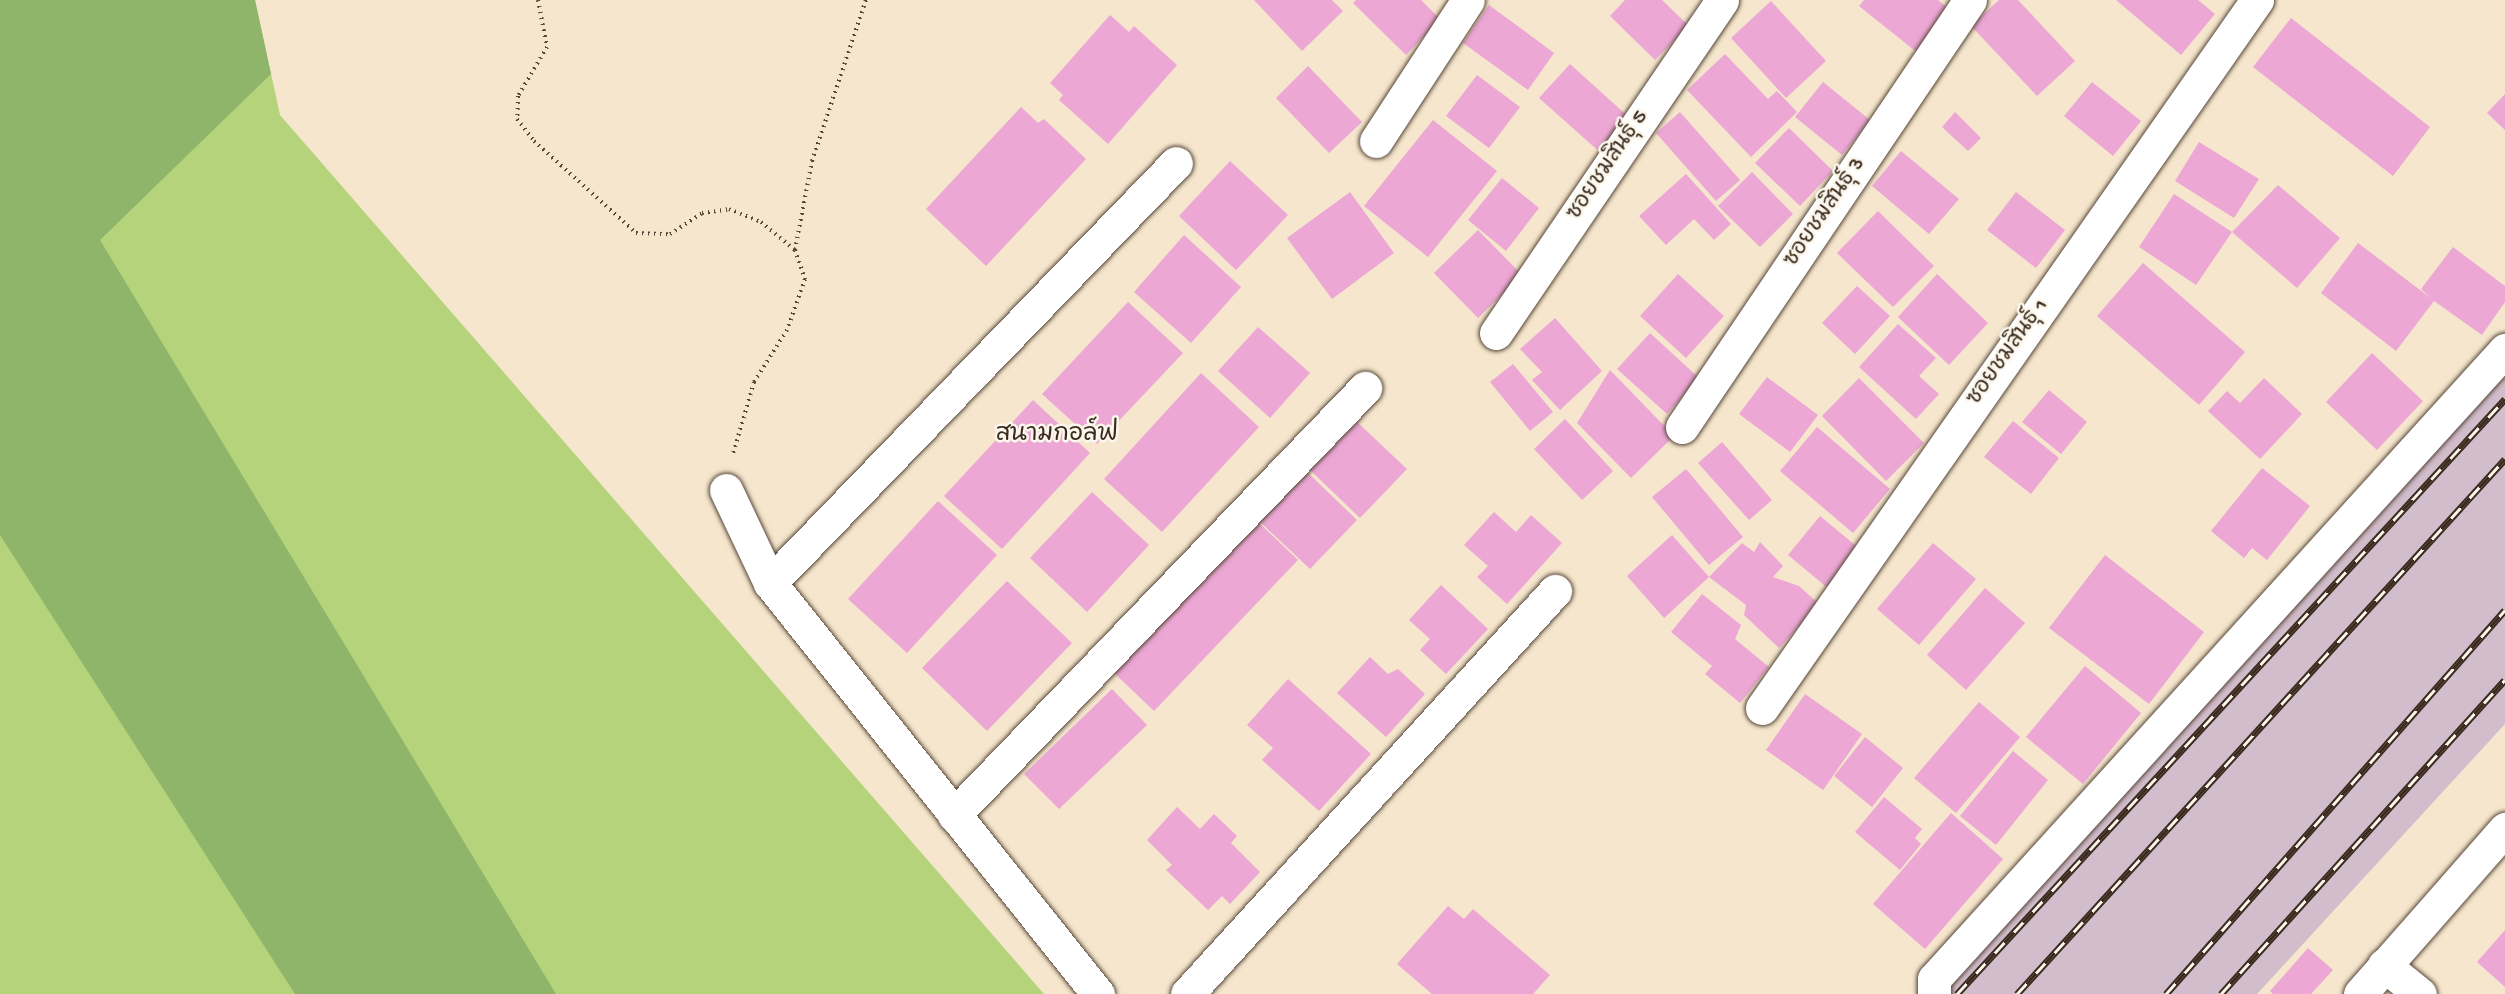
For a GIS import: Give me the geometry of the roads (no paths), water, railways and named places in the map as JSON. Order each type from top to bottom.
[{"type":"street","points":[[1376,141],[1468,0]]},
{"type":"street","name":"ซอยชมสินธุ์ 5","points":[[1496,333],[1722,0]]},
{"type":"street","name":"ซอยชมสินธุ์ 3","points":[[1682,427],[1970,0]]},
{"type":"street","name":"ซอยชมสินธุ์ 1","points":[[1762,708],[2257,0]]},
{"type":"street","points":[[770,584],[1176,164]]},
{"type":"street","points":[[1934,994],[1934,979],[2505,350]]},
{"type":"street","points":[[954,815],[1365,388]]},
{"type":"street","points":[[726,490],[770,584],[1098,994]]},
{"type":"street","points":[[1187,994],[1555,591]]},
{"type":"street","points":[[2360,994],[2505,829]]},
{"type":"street","points":[[2384,966],[2420,994]]},
{"type":"railway","points":[[1957,994],[2505,399]]},
{"type":"railway","points":[[2017,994],[2505,459]]},
{"type":"railway","points":[[2166,994],[2505,610]]},
{"type":"railway","points":[[2221,994],[2505,680]]},
{"type":"district","name":"สนามกอล์ฟ","points":[[1057,436]]}]
